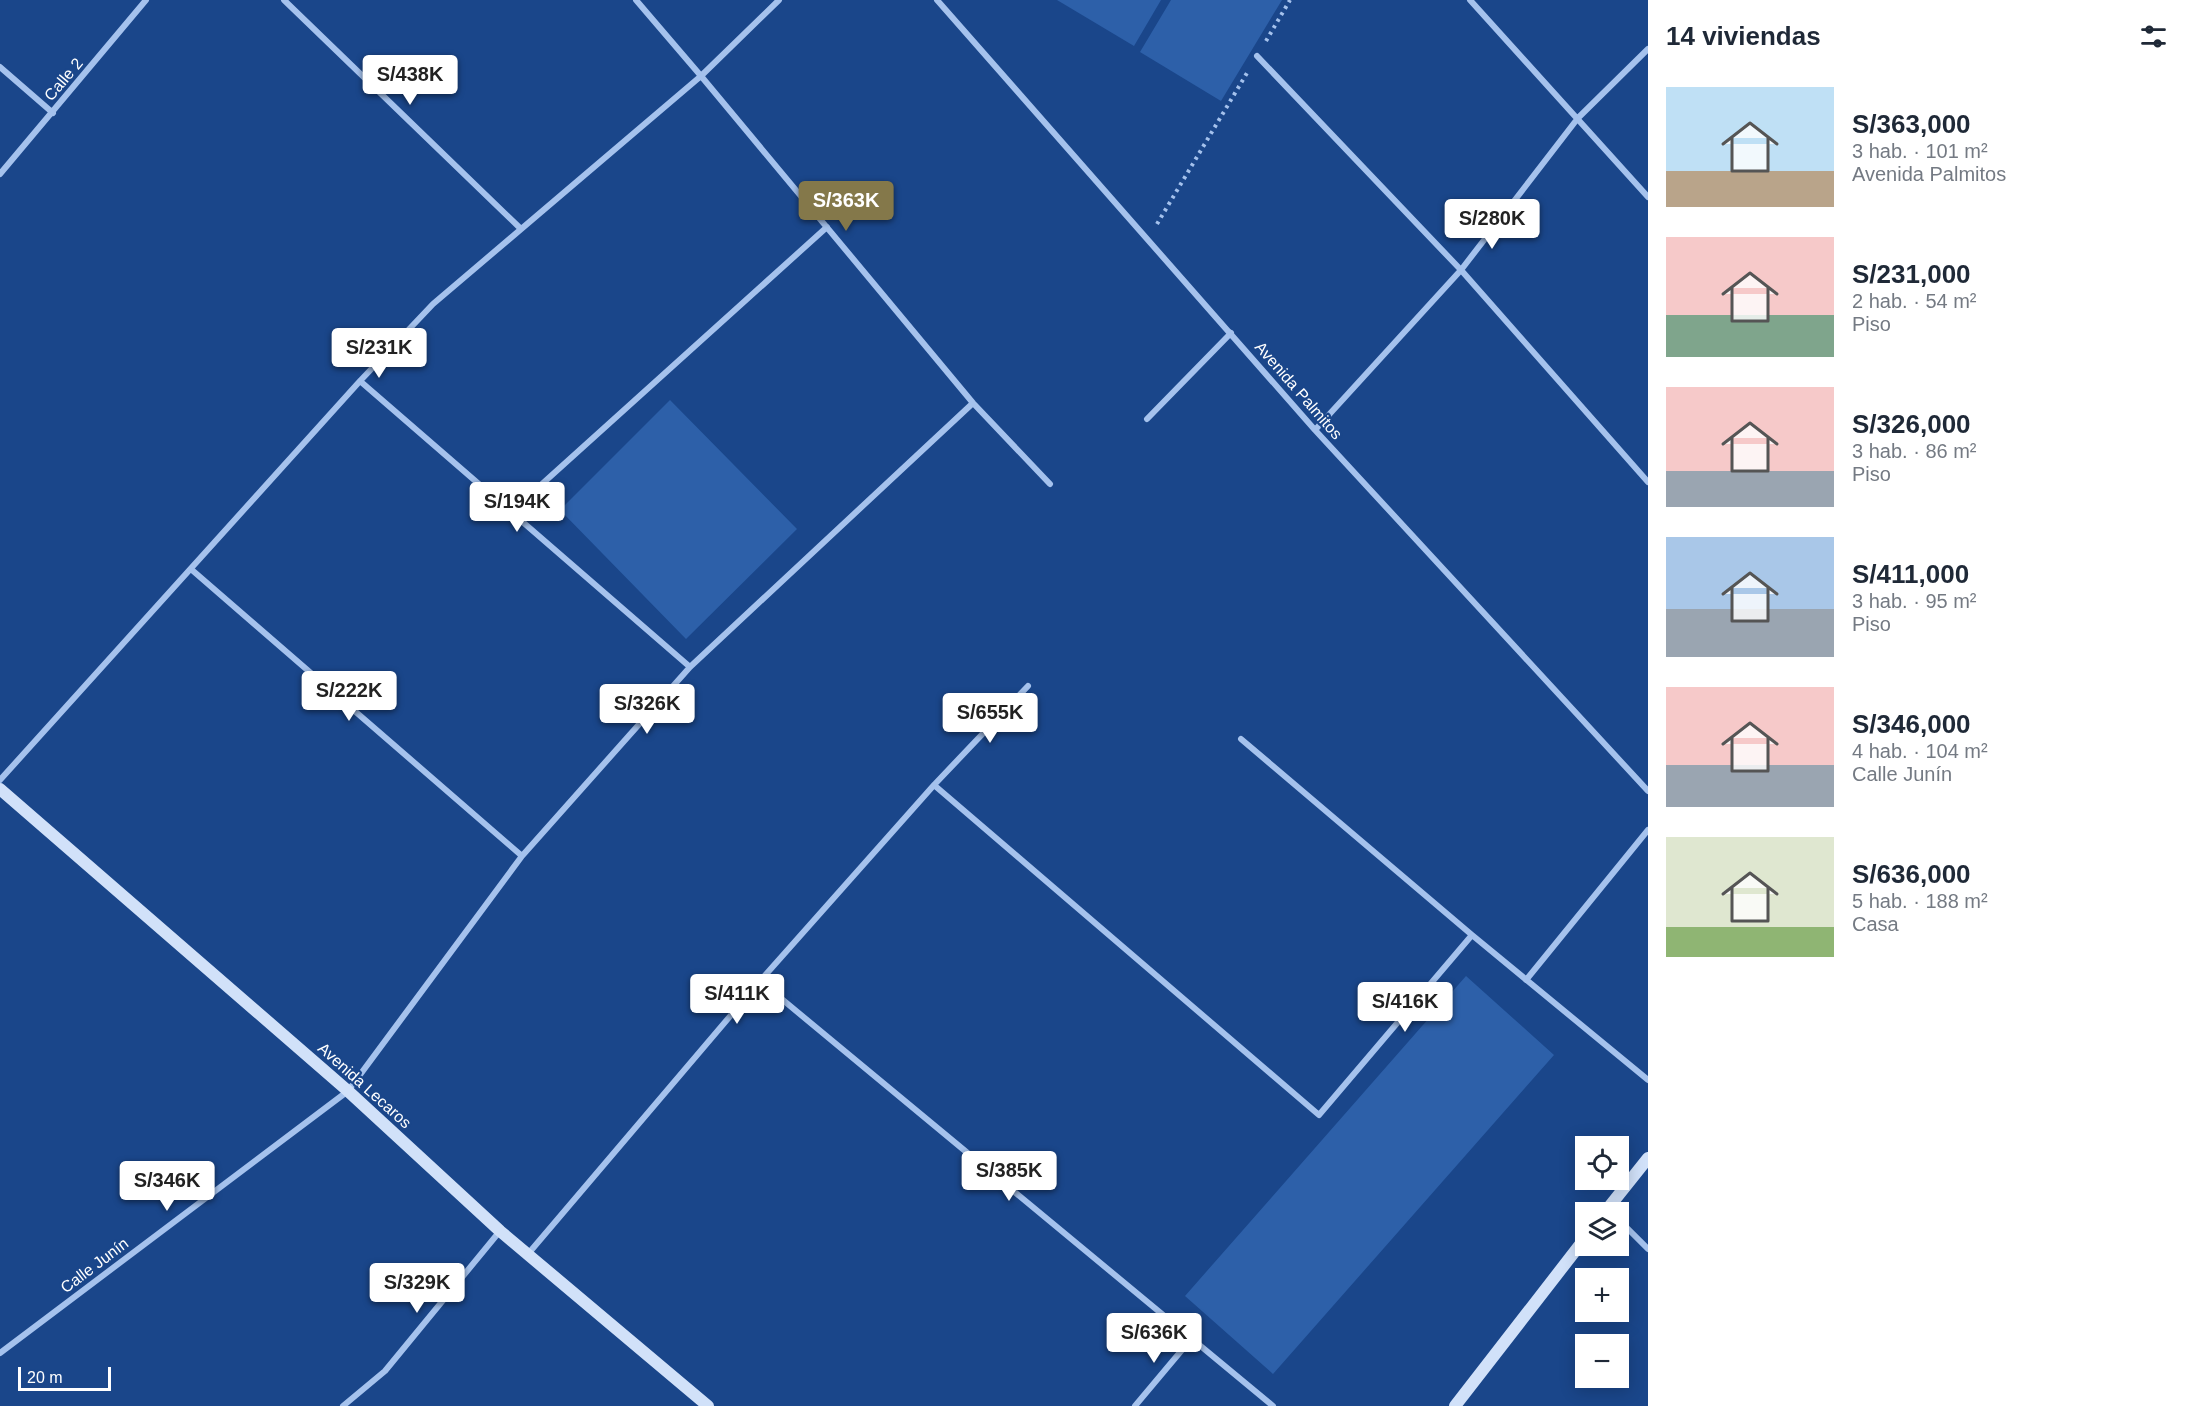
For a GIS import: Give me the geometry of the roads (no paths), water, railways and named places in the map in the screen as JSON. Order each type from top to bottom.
[{"type":"street","name":"Calle 2","points":[[0,174],[146,0]]},
{"type":"street","points":[[284,0],[520,228]]},
{"type":"street","points":[[636,0],[972,404],[1050,483]]},
{"type":"street","points":[[0,780],[192,570],[360,381],[433,304],[701,76],[779,0]]},
{"type":"street","name":"Avenida Palmitos","points":[[937,0],[1315,430],[1648,791]]},
{"type":"street","points":[[1470,0],[1648,197]]},
{"type":"street","points":[[1315,430],[1461,270],[1578,118],[1648,50]]},
{"type":"street","points":[[1257,56],[1461,270],[1648,482]]},
{"type":"street","points":[[0,67],[52,113]]},
{"type":"street","points":[[511,512],[827,227]]},
{"type":"street","points":[[1147,419],[1231,333]]},
{"type":"street","points":[[360,381],[690,668]]},
{"type":"street","name":"Calle Junín","points":[[0,1353],[348,1091],[522,856],[690,668],[972,404]]},
{"type":"street","points":[[192,570],[522,856]]},
{"type":"street","points":[[527,1254],[760,981],[934,785],[1028,686]]},
{"type":"street","points":[[1241,739],[1472,935],[1648,1080]]},
{"type":"street","points":[[934,785],[1319,1115],[1472,935]]},
{"type":"street","name":"Avenida Lecaros","points":[[0,789],[348,1091],[500,1231],[708,1406]]},
{"type":"street","points":[[1526,980],[1648,830]]},
{"type":"street","points":[[760,981],[1273,1406]]},
{"type":"street","points":[[1615,1202],[1648,1158]]},
{"type":"street","points":[[1629,1230],[1648,1249]]},
{"type":"street","points":[[343,1406],[385,1371],[500,1231]]},
{"type":"street","points":[[1455,1406],[1575,1251]]},
{"type":"street","points":[[1135,1406],[1192,1338]]}]
